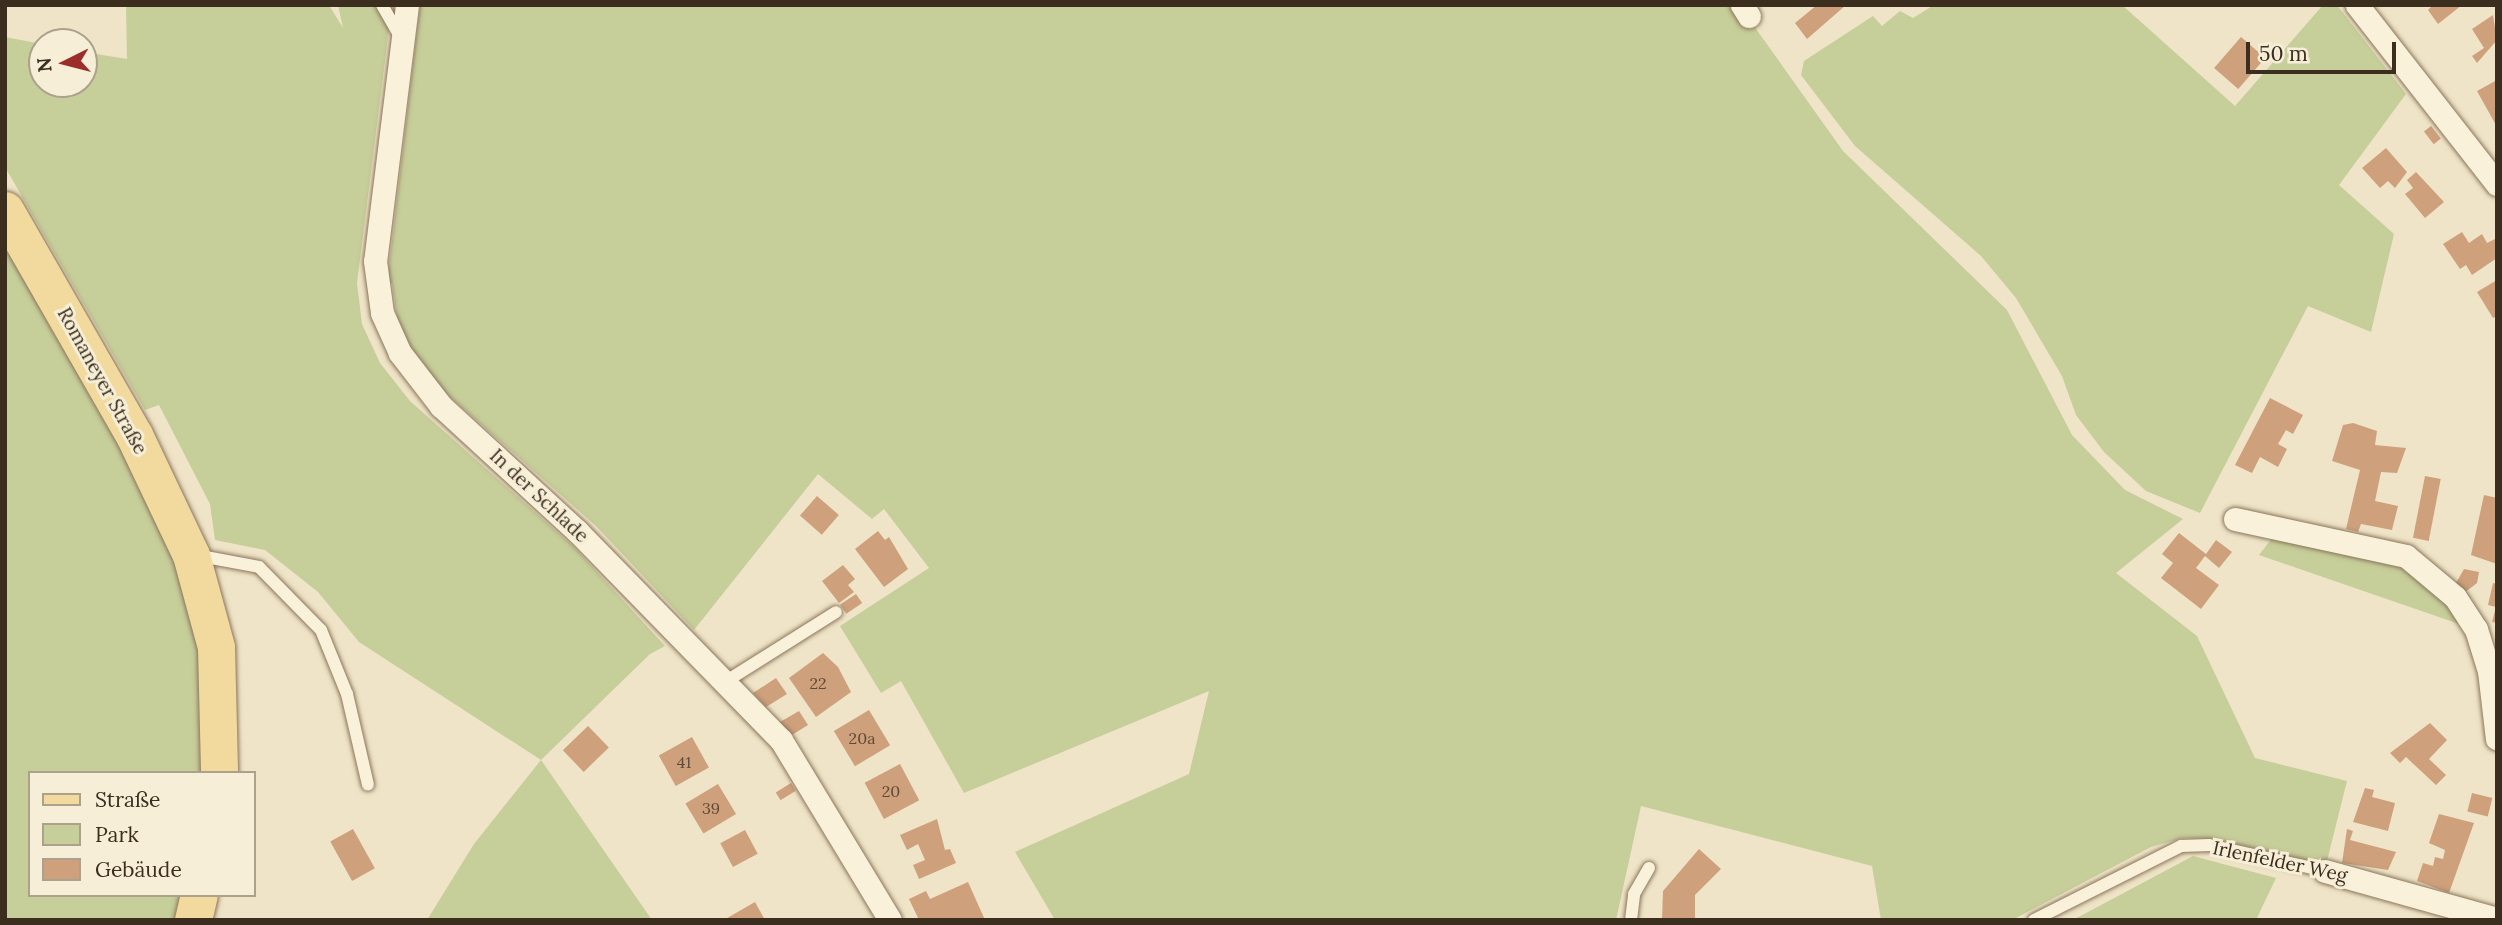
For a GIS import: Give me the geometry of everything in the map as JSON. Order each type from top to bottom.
[{"type":"main road","name":"Romaneyer Straße","points":[[5,211],[134,435],[191,555],[218,664],[219,771]]},
{"type":"main road","points":[[193,920],[199,897]]},
{"type":"street","name":"In der Schlade","points":[[407,5],[375,261],[382,313],[400,353],[441,406],[577,531],[781,740],[890,920]]},
{"type":"street","points":[[2357,5],[2497,184]]},
{"type":"street","points":[[2235,519],[2406,556],[2455,597],[2476,629],[2489,671],[2497,739]]},
{"type":"street","name":"Irlenfelder Weg","points":[[2325,871],[2497,919]]},
{"type":"lane","points":[[382,5],[402,41]]},
{"type":"lane","points":[[191,555],[259,567],[321,631],[347,694],[368,785]]},
{"type":"lane","points":[[724,682],[836,611]]},
{"type":"lane","name":"Irlenfelder Weg","points":[[2034,920],[2181,846],[2209,845],[2325,871]]},
{"type":"lane","points":[[1632,920],[1634,894],[1649,868]]},
{"type":"green space","points":[[126,5],[329,5],[343,28],[338,5],[392,5],[357,283],[362,324],[380,363],[410,401],[574,547],[665,646],[650,654],[541,760],[359,642],[318,592],[265,550],[215,540],[210,504],[159,405],[145,410],[5,167],[5,37],[28,41],[28,98],[98,98],[98,54],[127,59]]},
{"type":"green space","points":[[420,5],[1739,5],[1843,151],[2007,310],[2072,435],[2125,490],[2183,519],[2116,573],[2197,636],[2255,758],[2347,781],[2326,865],[2213,839],[2183,838],[2151,847],[2012,920],[1881,920],[1872,866],[1641,806],[1616,920],[1055,920],[1015,852],[1189,774],[1209,691],[964,793],[901,681],[881,693],[840,626],[929,568],[884,509],[872,519],[818,474],[694,630],[596,526],[430,379],[400,335],[392,283],[387,284]]},
{"type":"green space","points":[[1934,5],[2122,5],[2235,106],[2323,5],[2337,5],[2406,94],[2339,185],[2394,234],[2371,332],[2308,306],[2200,513],[2146,491],[2104,452],[2076,415],[2062,376],[2016,298],[1981,256],[1855,146],[1801,75],[1804,61],[1873,16],[1882,26],[1900,11],[1913,18]]},
{"type":"green space","points":[[5,233],[123,438],[197,613],[207,771],[28,771],[28,897],[186,897],[181,920],[5,920]]},
{"type":"green space","points":[[2273,537],[2399,562],[2427,579],[2462,625],[2259,555]]},
{"type":"green space","points":[[541,760],[652,920],[427,920],[474,844]]},
{"type":"green space","points":[[2193,856],[2276,878],[2256,920],[2073,920]]},
{"type":"building","points":[[1817,5],[1846,5],[1807,39],[1795,23]]},
{"type":"building","points":[[2433,5],[2462,5],[2438,24],[2428,10]]},
{"type":"building","points":[[2493,15],[2497,40],[2477,63],[2472,56],[2484,48],[2472,29]]},
{"type":"building","points":[[2241,37],[2265,58],[2238,89],[2214,68]]},
{"type":"building","points":[[2497,80],[2497,127],[2477,91]]},
{"type":"building","points":[[2431,126],[2441,139],[2434,144],[2424,132]]},
{"type":"building","points":[[2386,148],[2407,172],[2395,188],[2388,181],[2380,188],[2362,168]]},
{"type":"building","points":[[2416,172],[2444,202],[2425,218],[2405,194],[2413,188],[2407,180]]},
{"type":"building","points":[[2462,232],[2469,243],[2482,234],[2487,243],[2497,238],[2497,258],[2472,275],[2466,265],[2460,269],[2443,244]]},
{"type":"building","points":[[2497,280],[2497,316],[2493,318],[2477,292]]},
{"type":"building","points":[[2270,398],[2303,415],[2293,434],[2286,430],[2278,444],[2287,449],[2278,467],[2260,457],[2252,473],[2235,465]]},
{"type":"building","points":[[2353,423],[2377,431],[2375,445],[2406,448],[2397,473],[2381,472],[2375,501],[2398,506],[2392,530],[2361,524],[2358,532],[2346,529],[2360,470],[2332,461],[2343,425]]},
{"type":"building","points":[[2425,476],[2441,479],[2429,541],[2413,538]]},
{"type":"building","points":[[2484,495],[2497,498],[2497,564],[2471,555]]},
{"type":"building","points":[[817,496],[839,515],[822,535],[800,516]]},
{"type":"building","points":[[878,531],[885,540],[889,537],[908,569],[884,587],[855,549]]},
{"type":"building","points":[[2179,533],[2206,554],[2216,540],[2232,552],[2219,568],[2205,556],[2196,568],[2219,585],[2201,609],[2161,578],[2173,563],[2162,554]]},
{"type":"building","points":[[843,565],[855,579],[848,585],[854,592],[839,603],[822,581]]},
{"type":"building","points":[[2464,569],[2479,572],[2477,583],[2464,593],[2456,583]]},
{"type":"building","points":[[2493,583],[2497,584],[2497,623],[2492,622],[2496,607],[2488,605]]},
{"type":"building","points":[[856,594],[862,603],[846,614],[840,605]]},
{"type":"building","points":[[823,653],[838,667],[851,692],[816,717],[789,678]]},
{"type":"building","points":[[776,678],[787,694],[766,707],[753,693]]},
{"type":"building","points":[[869,710],[890,745],[855,766],[834,731]]},
{"type":"building","points":[[799,711],[808,725],[792,735],[780,722]]},
{"type":"building","points":[[2430,723],[2447,740],[2429,759],[2446,775],[2436,785],[2406,757],[2400,763],[2390,753]]},
{"type":"building","points":[[588,726],[609,748],[584,772],[563,750]]},
{"type":"building","points":[[692,737],[709,768],[676,786],[659,755]]},
{"type":"building","points":[[900,764],[919,800],[884,819],[865,783]]},
{"type":"building","points":[[791,783],[796,791],[781,800],[776,793]]},
{"type":"building","points":[[718,784],[736,814],[703,834],[685,804]]},
{"type":"building","points":[[2365,788],[2374,790],[2372,797],[2395,803],[2388,831],[2353,822]]},
{"type":"building","points":[[2472,793],[2492,798],[2488,817],[2467,811]]},
{"type":"building","points":[[2439,814],[2474,823],[2449,893],[2417,881],[2423,863],[2433,866],[2435,857],[2443,859],[2445,850],[2429,843]]},
{"type":"building","points":[[937,819],[945,850],[950,849],[956,863],[919,879],[913,865],[925,860],[918,844],[907,850],[900,835]]},
{"type":"building","points":[[353,829],[375,868],[352,881],[330,842]]},
{"type":"building","points":[[2347,829],[2353,831],[2350,840],[2396,852],[2388,870],[2342,863]]},
{"type":"building","points":[[745,830],[758,854],[733,867],[720,843]]},
{"type":"building","points":[[1699,849],[1721,869],[1695,895],[1695,919],[1662,920],[1663,891]]},
{"type":"building","points":[[968,882],[985,920],[919,920],[909,899],[926,891],[930,899]]},
{"type":"building","points":[[755,902],[765,920],[724,920],[729,917]]}]
